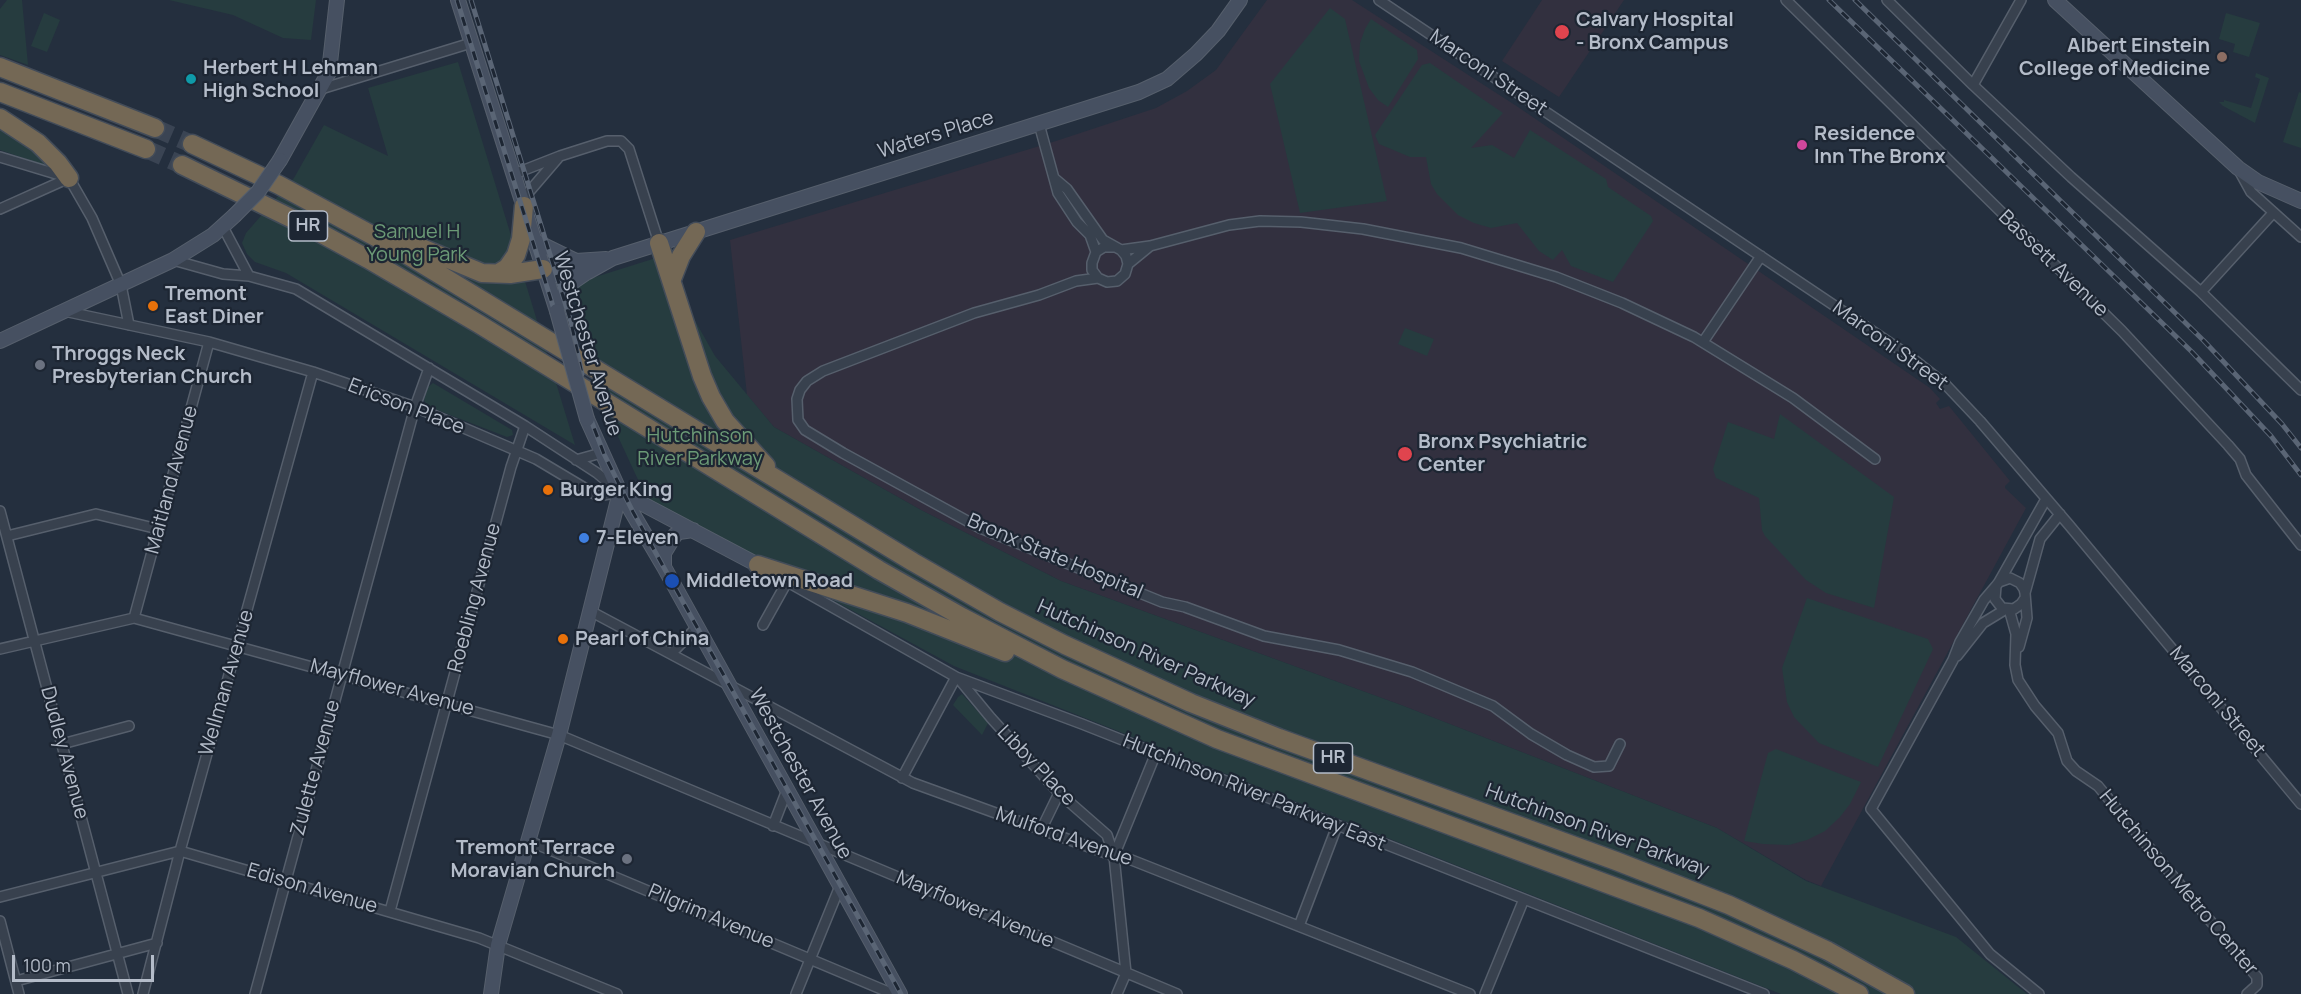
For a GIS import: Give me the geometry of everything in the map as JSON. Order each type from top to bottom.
[{"type":"highway","points":[[0,67],[155,128]]},
{"type":"highway","points":[[0,92],[146,149]]},
{"type":"highway","points":[[0,118],[38,143],[69,178]]},
{"type":"highway","name":"Hutchinson River Parkway","points":[[192,144],[271,181],[444,276],[779,482],[1000,612],[1133,677],[1279,738],[1616,861],[1729,905],[1828,951],[1905,994]]},
{"type":"highway","name":"HR","points":[[182,165],[368,258],[879,570],[982,628],[1126,699],[1217,739],[1678,909],[1776,952],[1859,994]]},
{"type":"highway","points":[[499,273],[509,266],[516,255],[521,239],[523,203]]},
{"type":"highway","points":[[347,221],[395,237],[476,271],[488,274],[544,272]]},
{"type":"highway","points":[[672,279],[681,256],[696,232]]},
{"type":"highway","points":[[659,243],[702,376],[719,412],[731,429],[779,482]]},
{"type":"highway","points":[[758,565],[935,623],[1047,672],[1126,699]]},
{"type":"main road","points":[[0,341],[173,260],[223,227],[258,192],[280,160],[321,89],[331,65],[338,0]]},
{"type":"main road","name":"Westchester Avenue","points":[[458,0],[557,310],[586,418],[616,493],[664,567],[900,994]]},
{"type":"main road","name":"Waters Place","points":[[544,272],[588,272],[613,258],[1124,97],[1167,79],[1208,43],[1240,0]]},
{"type":"main road","points":[[2055,0],[2238,168],[2258,182],[2301,201]]},
{"type":"main road","points":[[535,242],[576,261]]},
{"type":"main road","name":"Waters Place","points":[[544,272],[576,261],[613,258]]},
{"type":"main road","points":[[557,310],[567,286],[588,272]]},
{"type":"main road","points":[[491,994],[498,945],[592,612],[616,493],[693,530],[758,565]]},
{"type":"main road","points":[[664,567],[664,553],[675,535],[679,532],[693,530]]},
{"type":"street","name":"Marconi Street","points":[[1379,0],[1934,374],[1980,421],[2060,514],[2301,804]]},
{"type":"street","name":"Bassett Avenue","points":[[1786,0],[2122,331],[2240,459],[2246,475],[2301,545]]},
{"type":"street","points":[[1887,0],[1973,85],[2071,177],[2201,292],[2301,390]]},
{"type":"street","points":[[1973,85],[2021,0]]},
{"type":"street","points":[[321,89],[471,43]]},
{"type":"street","points":[[1039,124],[1058,193],[1077,222],[1090,235],[1096,252]]},
{"type":"street","points":[[514,174],[607,141],[621,141],[629,149],[659,243]]},
{"type":"street","points":[[523,203],[560,156]]},
{"type":"street","points":[[0,157],[69,178],[92,218],[121,285],[129,324]]},
{"type":"street","points":[[2238,168],[2251,192],[2301,237]]},
{"type":"street","points":[[44,189],[45,172]]},
{"type":"street","points":[[0,209],[69,178]]},
{"type":"street","points":[[1054,178],[1067,189],[1103,240],[1117,248],[1126,256],[1128,264],[1125,274],[1117,281],[1107,282],[1098,278],[1092,270],[1096,252],[1104,247],[1117,248],[1150,246],[1229,225],[1260,221],[1301,222],[1364,229],[1461,248],[1556,277],[1631,307],[1703,342],[1793,398],[1875,459]]},
{"type":"street","points":[[2201,292],[2272,213]]},
{"type":"street","points":[[223,227],[249,276]]},
{"type":"street","points":[[1128,264],[1150,246]]},
{"type":"street","points":[[1703,342],[1761,256]]},
{"type":"street","points":[[173,260],[223,274],[249,276],[296,290],[525,426],[597,473],[616,493]]},
{"type":"street","name":"Bronx State Hospital","points":[[1076,281],[1092,263]]},
{"type":"street","name":"Bronx State Hospital","points":[[1098,278],[1076,281],[1039,295],[974,313],[825,370],[807,381],[800,390],[797,399],[798,420],[805,430],[833,447],[973,524],[1003,539],[1162,602],[1185,607],[1264,636],[1339,650],[1412,672],[1493,706],[1531,734],[1567,755],[1594,767],[1609,766],[1620,744]]},
{"type":"street","name":"Ericson Place","points":[[64,311],[209,342],[313,372],[415,407],[516,450],[536,459],[598,496],[616,493]]},
{"type":"street","name":"Maitland Avenue","points":[[134,618],[209,342]]},
{"type":"street","name":"Zulette Avenue","points":[[255,992],[415,407],[429,368]]},
{"type":"street","name":"Wellman Avenue","points":[[143,994],[180,851],[313,372]]},
{"type":"street","name":"Roebling Avenue","points":[[390,911],[516,450],[525,426]]},
{"type":"street","points":[[576,460],[601,453]]},
{"type":"street","points":[[2039,994],[1990,954],[1871,811],[1953,660],[1960,642],[1984,600],[1997,584],[2046,499]]},
{"type":"street","name":"Dudley Avenue","points":[[0,511],[128,994]]},
{"type":"street","points":[[7,536],[96,514],[158,530]]},
{"type":"street","name":"Hutchinson Metro Center","points":[[2016,654],[2027,618],[2025,595],[2040,539],[2060,514]]},
{"type":"street","name":"Hutchinson River Parkway East","points":[[758,565],[956,677],[1156,753],[1764,994]]},
{"type":"street","points":[[1953,660],[1983,623],[2021,604],[2025,595],[2023,586],[2018,581],[2010,578],[1997,584]]},
{"type":"street","points":[[763,625],[788,582]]},
{"type":"street","name":"Hutchinson Metro Center","points":[[1997,584],[1996,602],[2008,609],[2015,626],[2015,670],[2018,680],[2035,706],[2058,732],[2067,761],[2076,771],[2098,786],[2257,977],[2257,985],[2247,994]]},
{"type":"street","name":"Mulford Avenue","points":[[592,612],[902,778],[1041,830],[1114,856],[1129,859],[1470,994]]},
{"type":"street","name":"Mayflower Avenue","points":[[0,649],[134,618],[559,735],[1177,994]]},
{"type":"street","points":[[671,654],[697,627]]},
{"type":"street","points":[[902,778],[956,677]]},
{"type":"street","name":"Libby Place","points":[[956,677],[1059,793],[1107,834],[1114,856]]},
{"type":"street","points":[[62,744],[129,726]]},
{"type":"street","points":[[1117,994],[1126,973],[1114,856],[1156,753]]},
{"type":"street","points":[[773,826],[787,790]]},
{"type":"street","points":[[1041,830],[1059,793]]},
{"type":"street","points":[[1299,926],[1338,826]]},
{"type":"street","name":"Pilgrim Avenue","points":[[529,841],[892,994]]},
{"type":"street","points":[[0,897],[180,851]]},
{"type":"street","name":"Edison Avenue","points":[[180,851],[285,883],[390,911],[498,945],[617,994]]},
{"type":"street","points":[[796,994],[840,886]]},
{"type":"street","points":[[1485,994],[1524,899]]},
{"type":"street","points":[[0,921],[19,994]]},
{"type":"street","points":[[16,981],[157,943]]},
{"type":"street","points":[[255,992],[266,994]]},
{"type":"shaded area","name":"Bronx Psychiatric Center","points":[[1267,0],[1352,0],[1518,107],[1930,388],[1940,399],[1936,403],[1940,409],[1949,406],[2010,481],[2005,488],[2026,508],[1821,886],[1806,880],[1717,828],[1401,705],[1061,581],[921,510],[774,427],[747,395],[730,240],[1056,141],[1156,108],[1187,91],[1216,70]]},
{"type":"shaded area","name":"Calvary Hospital - Bronx Campus","points":[[1542,0],[1624,0],[1559,97],[1502,61]]},
{"type":"green space","points":[[7,0],[22,0],[28,65],[0,55],[0,9]]},
{"type":"green space","points":[[169,0],[316,0],[311,40],[283,38],[233,15]]},
{"type":"green space","points":[[1330,8],[1345,19],[1387,201],[1300,213],[1270,84]]},
{"type":"green space","points":[[44,13],[60,20],[47,52],[31,46]]},
{"type":"green space","points":[[2226,13],[2260,23],[2249,57],[2233,52],[2235,44],[2219,39]]},
{"type":"green space","points":[[1371,19],[1417,50],[1418,59],[1388,107],[1378,100],[1369,88],[1359,61],[1360,43]]},
{"type":"green space","name":"Samuel H Young Park","points":[[458,62],[575,445],[286,273],[255,262],[247,254],[242,243],[246,233],[294,178],[324,125],[388,156],[368,88]]},
{"type":"green space","points":[[1430,63],[1503,113],[1471,148],[1492,145],[1514,158],[1530,130],[1606,179],[1608,187],[1651,216],[1653,221],[1613,282],[1571,266],[1562,250],[1553,260],[1539,251],[1517,223],[1491,228],[1458,215],[1437,194],[1431,184],[1426,157],[1410,157],[1379,144],[1375,135],[1422,65]]},
{"type":"green space","points":[[2256,73],[2269,78],[2255,123],[2219,102],[2224,102],[2224,100],[2251,108],[2260,79],[2255,77]]},
{"type":"green space","points":[[2299,92],[2301,93],[2301,148],[2283,142]]},
{"type":"green space","points":[[0,121],[56,169],[0,150]]},
{"type":"green space","name":"Hutchinson River Parkway","points":[[659,257],[715,356],[774,427],[921,510],[1061,581],[1401,705],[1717,828],[1806,881],[1956,937],[2027,994],[1781,994],[954,666],[647,499],[614,428],[570,285]]},
{"type":"green space","points":[[1405,328],[1434,339],[1427,356],[1398,344]]},
{"type":"green space","points":[[433,383],[512,430],[513,435],[507,437],[427,406],[424,400],[428,387]]},
{"type":"green space","points":[[1780,414],[1894,497],[1874,608],[1826,593],[1806,580],[1765,536],[1762,530],[1759,498],[1716,478],[1713,469],[1728,422],[1774,439]]},
{"type":"green space","points":[[1807,598],[1928,639],[1933,649],[1878,767],[1819,743],[1794,717],[1787,702],[1782,668]]},
{"type":"green space","points":[[962,694],[988,723],[982,735],[953,705]]},
{"type":"green space","points":[[1776,749],[1861,782],[1850,804],[1825,831],[1807,840],[1789,845],[1744,841],[1768,753]]},
{"type":"tunnel","points":[[155,128],[192,144]]},
{"type":"tunnel","points":[[146,149],[182,165]]},
{"type":"railway","points":[[457,0],[578,386],[604,454],[633,512],[901,994]]},
{"type":"railway","points":[[471,0],[571,322],[582,374]]},
{"type":"railway","points":[[1829,0],[2192,352],[2271,436],[2301,475]]},
{"type":"railway","points":[[1855,0],[2204,341],[2282,424],[2301,448]]},
{"type":"place","name":"Calvary Hospital - Bronx Campus","points":[[1562,32]]},
{"type":"place","name":"Albert Einstein College of Medicine","points":[[2222,57]]},
{"type":"place","name":"Herbert H Lehman High School","points":[[191,79]]},
{"type":"place","name":"Residence Inn The Bronx","points":[[1802,145]]},
{"type":"place","name":"Tremont East Diner","points":[[153,306]]},
{"type":"place","name":"Throggs Neck Presbyterian Church","points":[[40,365]]},
{"type":"place","name":"Bronx Psychiatric Center","points":[[1405,454]]},
{"type":"place","name":"Burger King","points":[[548,490]]},
{"type":"place","name":"7-Eleven","points":[[584,538]]},
{"type":"place","name":"Middletown Road","points":[[672,581]]},
{"type":"place","name":"Pearl of China","points":[[563,639]]},
{"type":"place","name":"Tremont Terrace Moravian Church","points":[[627,859]]}]
